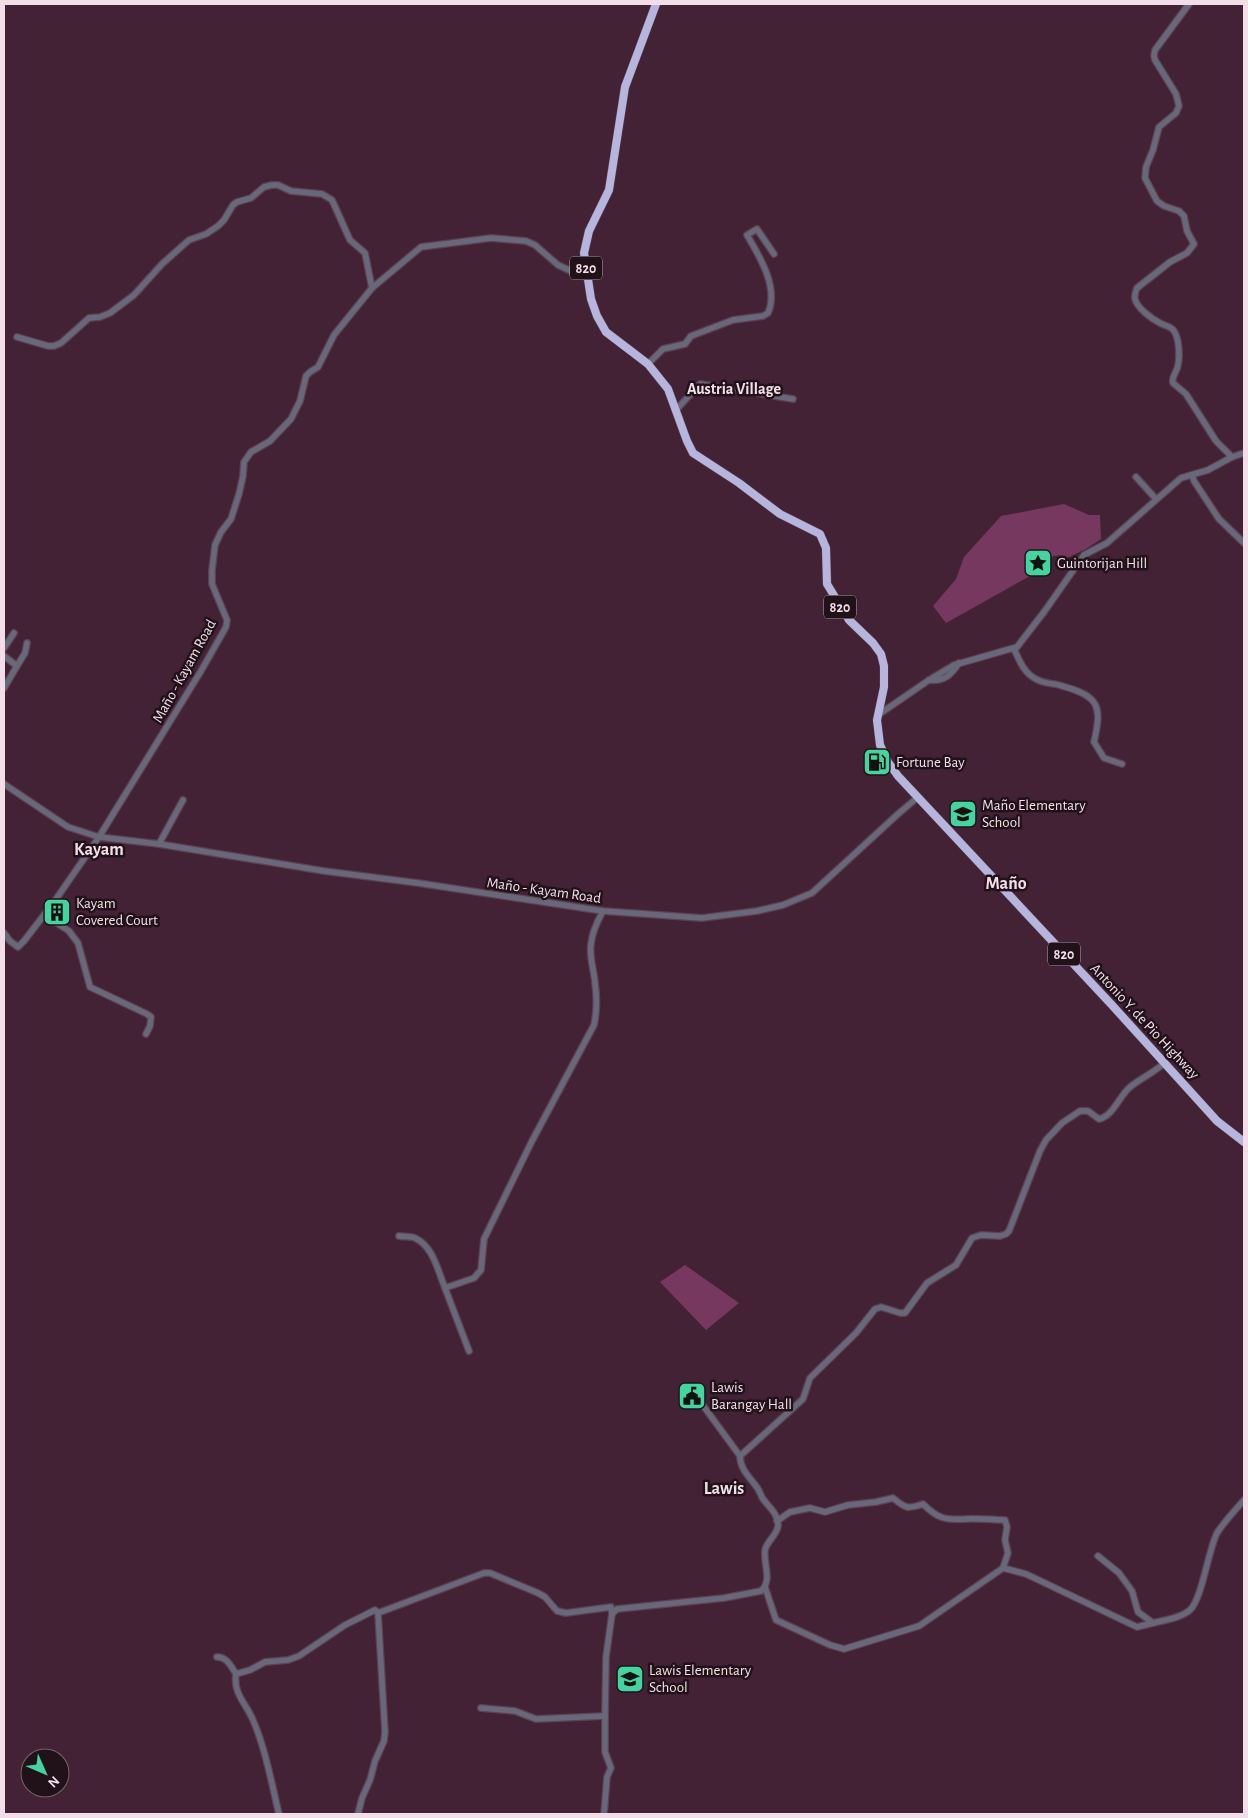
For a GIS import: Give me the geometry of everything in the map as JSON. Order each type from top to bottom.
[{"type":"highway","name":"Antonio Y. de Pio Highway","points":[[656,4],[625,87],[609,190],[589,231],[584,253],[591,299],[597,316],[606,332],[648,364],[668,389],[687,440],[693,453],[698,458],[739,484],[780,514],[820,534],[826,548],[826,575],[830,591],[848,620],[873,643],[881,654],[884,666],[884,687],[878,715],[880,746],[898,776],[1217,1121],[1244,1142]]},
{"type":"street","points":[[1188,4],[1155,50],[1155,60],[1176,94],[1179,106],[1176,113],[1159,127],[1146,167],[1145,178],[1157,201],[1164,206],[1179,211],[1184,216],[1187,231],[1194,244],[1187,253],[1165,266],[1137,288],[1135,300],[1146,313],[1160,324],[1172,328],[1174,331],[1177,340],[1178,366],[1172,378],[1172,383],[1186,394],[1216,442],[1232,457]]},
{"type":"street","points":[[18,337],[48,346],[61,343],[89,318],[100,317],[110,313],[134,295],[162,264],[189,240],[206,234],[218,226],[237,202],[251,198],[264,187],[272,185],[278,185],[291,190],[322,194],[332,200],[350,240],[365,253],[372,288]]},
{"type":"street","points":[[648,364],[663,349],[684,344],[691,336],[733,320],[763,316],[768,313],[772,300],[771,288],[747,236],[757,229],[774,254]]},
{"type":"street","name":"Maño - Kayam Road","points":[[4,933],[18,947],[44,915],[99,837],[201,671],[226,627],[227,620],[212,584],[212,570],[217,540],[232,519],[243,476],[244,462],[252,452],[270,441],[291,419],[300,401],[306,376],[318,367],[334,335],[372,288],[421,247],[491,238],[526,241],[536,245],[558,265],[571,271],[587,274]]},
{"type":"street","points":[[676,410],[700,384],[793,399]]},
{"type":"street","points":[[878,715],[929,680],[960,663],[1014,649],[1044,612],[1084,555],[1107,543],[1181,478],[1208,470],[1232,457],[1244,453]]},
{"type":"street","points":[[1192,475],[1218,519],[1244,543]]},
{"type":"street","points":[[1136,477],[1156,499]]},
{"type":"street","points":[[4,648],[14,633]]},
{"type":"street","points":[[4,688],[25,653],[27,643]]},
{"type":"street","points":[[1014,649],[1023,667],[1035,679],[1084,694],[1096,704],[1099,719],[1094,742],[1104,758],[1122,764]]},
{"type":"street","points":[[4,656],[17,666]]},
{"type":"street","points":[[4,784],[68,827],[99,837]]},
{"type":"street","name":"Maño - Kayam Road","points":[[99,837],[159,844],[324,871],[603,911],[702,918],[757,911],[804,897],[822,885],[898,814],[918,798]]},
{"type":"street","points":[[159,844],[183,800]]},
{"type":"street","points":[[445,1288],[474,1278],[481,1270],[484,1239],[532,1141],[594,1025],[597,1010],[596,990],[590,945],[603,911]]},
{"type":"street","points":[[44,915],[69,931],[78,943],[90,987],[151,1017],[150,1026],[146,1034]]},
{"type":"street","points":[[740,1456],[803,1400],[810,1378],[856,1333],[875,1309],[881,1307],[905,1313],[927,1283],[956,1264],[972,1238],[981,1235],[1000,1236],[1009,1231],[1040,1151],[1053,1131],[1080,1111],[1088,1111],[1099,1119],[1103,1118],[1129,1088],[1164,1063]]},
{"type":"street","points":[[399,1236],[414,1238],[425,1246],[433,1256],[469,1351]]},
{"type":"street","points":[[612,1614],[617,1609],[724,1598],[761,1590],[765,1586],[767,1581],[765,1549],[777,1530],[777,1521],[759,1491],[742,1468],[740,1456],[699,1400]]},
{"type":"street","points":[[765,1586],[776,1620],[830,1645],[844,1649],[919,1626],[1003,1568],[1008,1553],[1005,1540],[1007,1527],[1005,1520],[966,1519],[955,1521],[941,1518],[923,1504],[911,1508],[904,1507],[893,1498],[848,1505],[825,1512],[810,1508],[790,1512],[777,1521]]},
{"type":"street","points":[[1003,1568],[1026,1574],[1137,1627],[1153,1623],[1191,1610],[1198,1595],[1217,1534],[1244,1500]]},
{"type":"street","points":[[1098,1556],[1119,1573],[1132,1591],[1138,1612],[1153,1623]]},
{"type":"street","points":[[236,1674],[250,1670],[265,1662],[288,1660],[299,1656],[315,1644],[374,1610],[378,1613],[484,1573],[490,1573],[538,1593],[545,1597],[560,1612],[566,1613],[611,1607],[612,1614],[606,1657],[605,1716],[605,1752],[611,1768],[607,1776],[604,1814]]},
{"type":"street","points":[[358,1814],[375,1761],[384,1741],[385,1732],[378,1613]]},
{"type":"street","points":[[217,1657],[222,1657],[226,1660],[236,1674],[237,1694],[253,1720],[270,1772],[280,1814]]},
{"type":"street","points":[[481,1708],[515,1711],[536,1719],[605,1716]]},
{"type":"shaded area","points":[[1064,504],[1089,515],[1100,515],[1101,539],[1067,558],[1058,555],[1050,557],[1039,571],[946,623],[933,606],[956,579],[964,557],[1001,516]]},
{"type":"shaded area","points":[[685,1265],[739,1303],[706,1330],[660,1282]]},
{"type":"place","name":"Guintorijan Hill","points":[[1038,563]]},
{"type":"place","name":"Fortune Bay","points":[[877,762]]},
{"type":"place","name":"Maño Elementary School","points":[[963,814]]},
{"type":"place","name":"Kayam Covered Court","points":[[57,912]]},
{"type":"place","name":"Lawis Barangay Hall","points":[[692,1396]]},
{"type":"place","name":"Lawis Elementary School","points":[[630,1679]]},
{"type":"district","name":"Austria Village","points":[[734,388]]},
{"type":"district","name":"Kayam","points":[[99,849]]},
{"type":"district","name":"Maño","points":[[1006,883]]},
{"type":"district","name":"Lawis","points":[[724,1488]]}]
